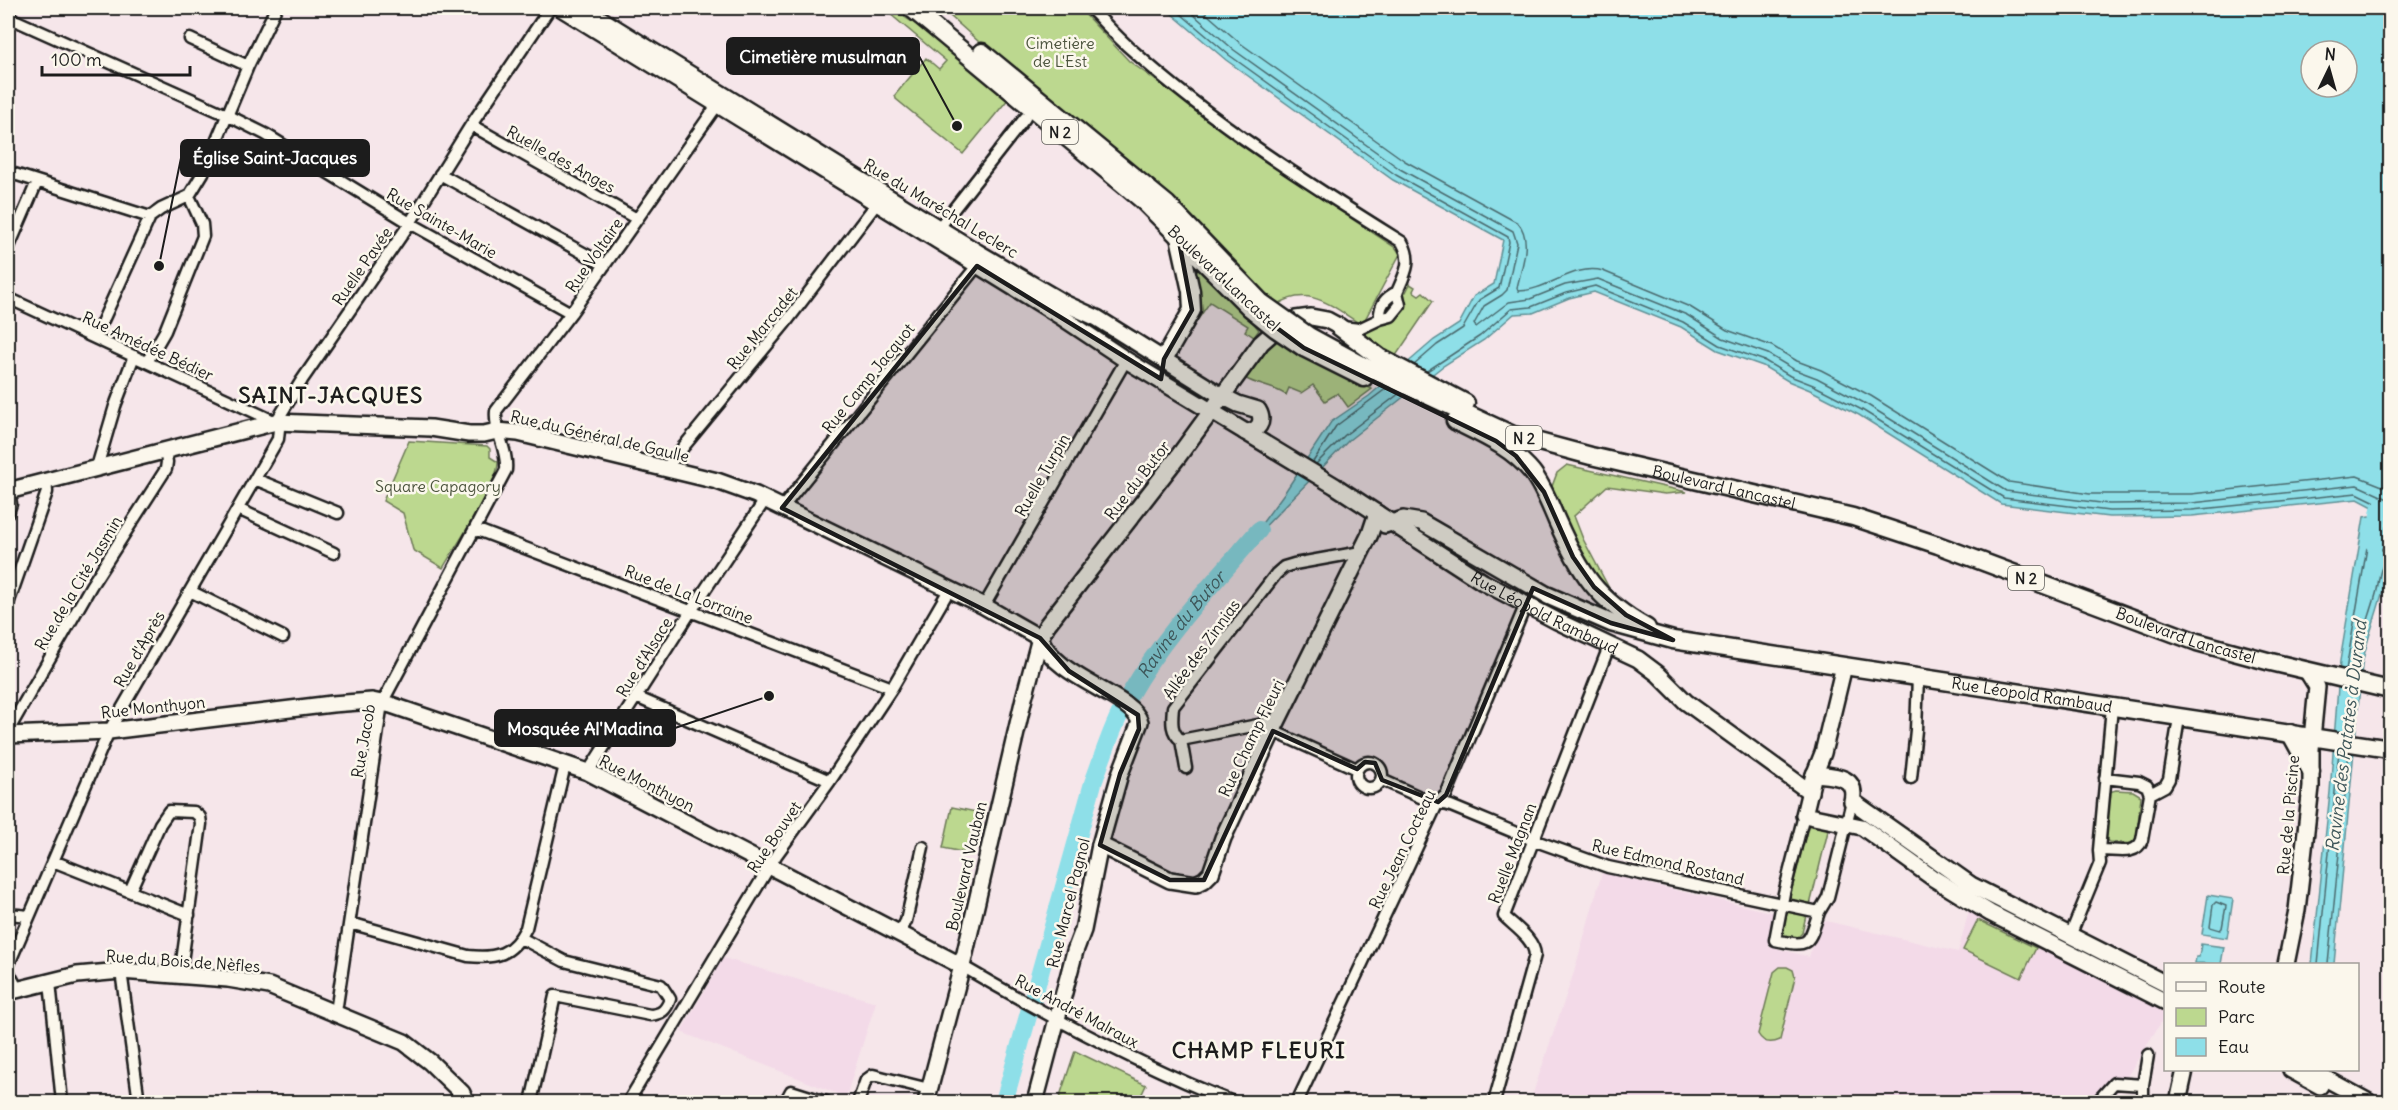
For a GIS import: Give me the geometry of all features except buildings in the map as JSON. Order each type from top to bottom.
[{"type":"main road","name":"Boulevard Lancastel","points":[[911,8],[1142,200],[1178,236],[1256,305]]},
{"type":"main road","name":"Boulevard Lancastel","points":[[928,8],[1167,204],[1276,329],[1306,342],[1372,362]]},
{"type":"main road","points":[[1164,359],[1192,310],[1191,291],[1178,236]]},
{"type":"main road","points":[[1338,326],[1372,362],[1459,412]]},
{"type":"main road","name":"Boulevard Lancastel","points":[[1306,342],[1374,383],[1459,412],[1506,422],[1591,456],[1853,517],[1938,545],[2197,642],[2391,690]]},
{"type":"main road","name":"Boulevard Lancastel","points":[[1459,412],[1516,456],[1533,473],[1573,557],[1594,587],[1626,615],[1673,640]]},
{"type":"main road","points":[[1549,596],[1611,623],[1673,640]]},
{"type":"main road","name":"Rue Léopold Rambaud","points":[[1673,640],[2391,749]]},
{"type":"main road","points":[[2290,733],[2311,771]]},
{"type":"street","points":[[95,338],[148,217],[189,196],[203,173],[248,66],[276,8]]},
{"type":"street","name":"Ruelle Pavée","points":[[276,422],[302,380],[410,223],[471,125],[550,8]]},
{"type":"street","name":"Rue du Maréchal Leclerc","points":[[561,8],[1064,303],[1097,318],[1222,396],[1258,410],[1261,415],[1257,429],[1245,432]]},
{"type":"street","name":"Rue du Maréchal Leclerc","points":[[583,8],[877,203],[1060,316],[1126,360],[1279,452]]},
{"type":"street","points":[[1090,8],[1131,50],[1204,109],[1289,172],[1402,242],[1409,259],[1408,269],[1397,292],[1400,305],[1391,316],[1359,329],[1338,326]]},
{"type":"street","name":"Rue Sainte-Marie","points":[[8,17],[265,134],[410,223],[571,313]]},
{"type":"street","points":[[190,39],[248,66]]},
{"type":"street","name":"Rue Voltaire","points":[[497,431],[495,422],[499,405],[571,313],[720,100]]},
{"type":"street","points":[[938,229],[1025,118]]},
{"type":"street","name":"Ruelle des Anges","points":[[471,125],[637,219]]},
{"type":"street","points":[[8,172],[148,217]]},
{"type":"street","points":[[440,174],[605,265]]},
{"type":"street","points":[[8,249],[37,182]]},
{"type":"street","points":[[147,362],[165,331],[203,236],[202,224],[189,196]]},
{"type":"street","name":"Rue Marcadet","points":[[666,468],[787,321],[877,203]]},
{"type":"street","name":"Rue Camp Jacquot","points":[[782,508],[977,266]]},
{"type":"street","name":"Rue Amédée Bédier","points":[[8,298],[276,422]]},
{"type":"street","name":"Rue du Butor","points":[[1040,638],[1050,620],[1261,343],[1279,327],[1296,319],[1311,317],[1327,320],[1338,326]]},
{"type":"street","points":[[97,467],[115,406],[134,356]]},
{"type":"street","points":[[1159,378],[1164,359]]},
{"type":"street","name":"Ruelle Turpin","points":[[984,606],[1126,360]]},
{"type":"street","name":"Rue du Général de Gaulle","points":[[8,491],[276,422],[430,428],[452,433],[484,434],[497,431],[518,433],[732,485],[765,500],[984,606],[1040,638],[1044,646],[1069,671],[1138,715]]},
{"type":"street","name":"Rue d'Après","points":[[8,966],[109,731],[278,439],[279,429],[276,422]]},
{"type":"street","name":"Rue Jacob","points":[[336,1012],[382,703],[506,470],[506,455],[497,431]]},
{"type":"street","name":"Rue de la Cité Jasmin","points":[[8,733],[92,586],[166,469],[168,462],[165,450]]},
{"type":"street","name":"Rue Léopold Rambaud","points":[[1279,452],[1483,582],[1610,644],[1650,667],[1686,702],[1810,792]]},
{"type":"street","points":[[255,479],[338,513]]},
{"type":"street","points":[[8,604],[47,492],[46,480]]},
{"type":"street","points":[[8,491],[11,504],[8,513]]},
{"type":"street","name":"Rue d'Alsace","points":[[588,772],[765,500]]},
{"type":"street","points":[[238,509],[334,553]]},
{"type":"street","name":"Rue Champ Fleuri","points":[[1099,852],[1124,858],[1170,880],[1196,884],[1211,873],[1223,838],[1274,728],[1370,534],[1377,513]]},
{"type":"street","name":"Rue Léopold Rambaud","points":[[1391,523],[1403,519],[1421,522],[1549,596]]},
{"type":"street","points":[[1370,534],[1391,523]]},
{"type":"street","name":"Rue de La Lorraine","points":[[475,529],[892,688]]},
{"type":"street","name":"Allée des Zinnias","points":[[1186,768],[1181,740],[1173,730],[1173,707],[1276,574],[1284,567],[1294,564],[1361,552]]},
{"type":"street","name":"Rue Bouvet","points":[[628,1102],[770,867],[892,688],[949,590]]},
{"type":"street","points":[[190,591],[283,637]]},
{"type":"street","name":"Rue Jean Cocteau","points":[[1297,1102],[1438,802],[1446,795],[1526,604]]},
{"type":"street","name":"Boulevard Vauban","points":[[928,1096],[962,966],[1040,638]]},
{"type":"street","name":"Ruelle Magnan","points":[[1494,1102],[1535,955],[1535,948],[1504,916],[1610,644]]},
{"type":"street","points":[[1823,753],[1827,769],[1835,776],[1852,784],[1854,792],[1828,897],[1819,912],[1809,939],[1798,945],[1775,940],[1804,814],[1823,753],[1844,666]]},
{"type":"street","points":[[1030,675],[1047,668],[1069,671]]},
{"type":"street","name":"Rue de la Piscine","points":[[2286,963],[2297,910],[2311,787],[2312,736],[2317,687],[2307,671]]},
{"type":"street","points":[[1911,778],[1918,677]]},
{"type":"street","points":[[636,697],[830,781]]},
{"type":"street","name":"Rue Monthyon","points":[[8,733],[109,731],[332,704],[372,701],[382,703],[588,772],[962,966]]},
{"type":"street","points":[[2070,936],[2100,863],[2112,707]]},
{"type":"street","name":"Rue Marcel Pagnol","points":[[1035,1102],[1053,1018],[1083,930],[1099,852],[1120,774],[1139,729],[1138,715]]},
{"type":"street","points":[[2150,794],[2165,786],[2169,779],[2179,718]]},
{"type":"street","points":[[1181,740],[1268,723],[1357,769]]},
{"type":"street","points":[[1365,762],[1375,763],[1380,768],[1382,780],[1375,787],[1365,788],[1357,780],[1357,769],[1365,762]]},
{"type":"street","points":[[350,923],[468,956],[487,958],[511,949],[526,928],[565,765]]},
{"type":"street","points":[[1815,774],[1835,776]]},
{"type":"street","points":[[2100,850],[2133,850],[2140,845],[2150,794],[2147,786],[2139,782],[2105,778]]},
{"type":"street","name":"Rue Edmond Rostand","points":[[1382,780],[1420,797],[1608,867],[1819,912]]},
{"type":"street","points":[[1852,801],[1971,885],[2164,983]]},
{"type":"street","points":[[130,891],[160,824],[169,812],[194,812],[200,817],[201,824],[180,976]]},
{"type":"street","points":[[1804,814],[1862,827],[1933,878],[1990,913],[2164,1001]]},
{"type":"street","points":[[899,935],[906,921],[923,847]]},
{"type":"street","points":[[53,861],[189,915]]},
{"type":"street","points":[[8,914],[29,915]]},
{"type":"street","points":[[521,938],[564,961],[661,985],[670,999],[666,1009],[650,1016],[555,996],[531,1102]]},
{"type":"street","name":"Rue André Malraux","points":[[962,966],[1053,1018],[1179,1081],[1233,1102]]},
{"type":"street","points":[[8,971],[13,991]]},
{"type":"street","points":[[121,971],[139,1102]]},
{"type":"street","name":"Rue du Bois de Nèfles","points":[[13,991],[77,975],[121,971],[228,979],[269,986],[404,1042],[416,1050],[462,1093],[466,1102]]},
{"type":"street","points":[[50,982],[62,1102]]},
{"type":"street","points":[[2143,1102],[2143,1084],[2148,1055]]},
{"type":"street","points":[[2178,1102],[2186,1071]]},
{"type":"street","points":[[2300,1071],[2369,1102]]},
{"type":"street","points":[[858,1102],[866,1080],[873,1076],[928,1096]]},
{"type":"street","points":[[2097,1102],[2114,1083],[2143,1084]]},
{"type":"street","points":[[2326,1084],[2348,1102]]},
{"type":"street","points":[[785,1102],[791,1091],[826,1102]]},
{"type":"highlighted area","points":[[1178,236],[1250,308],[1304,348],[1496,441],[1516,456],[1544,492],[1573,557],[1594,587],[1626,615],[1673,640],[1611,623],[1533,588],[1446,795],[1438,802],[1382,780],[1375,763],[1365,762],[1357,769],[1273,731],[1204,880],[1170,880],[1124,858],[1100,845],[1120,774],[1139,729],[1138,715],[1069,671],[1040,638],[782,508],[977,266],[1161,379],[1164,359],[1192,310]]},
{"type":"shaded area","points":[[1602,873],[1774,913],[1768,946],[1809,957],[1816,930],[1822,920],[1958,952],[1969,910],[2164,1009],[2164,1018],[2111,1102],[1530,1102],[1574,972]]},
{"type":"shaded area","points":[[723,958],[876,1002],[846,1097],[681,1032]]},
{"type":"green space","points":[[883,8],[891,8],[946,44],[1009,98],[963,154],[896,99],[895,95],[926,58],[939,69],[946,61]]},
{"type":"green space","name":"Cimetière de L'Est","points":[[941,8],[1079,8],[1129,61],[1218,126],[1233,140],[1396,248],[1400,254],[1362,325],[1331,305],[1310,297],[1288,299],[1275,306]]},
{"type":"green space","points":[[1186,253],[1245,312],[1259,330],[1254,337],[1245,331],[1248,326],[1210,302],[1180,345],[1194,322]]},
{"type":"green space","points":[[1410,284],[1415,287],[1413,291],[1419,295],[1423,292],[1433,301],[1393,360],[1358,333],[1396,317],[1405,302],[1401,292],[1406,292]]},
{"type":"green space","points":[[1276,337],[1309,357],[1372,389],[1348,407],[1338,393],[1325,401],[1313,385],[1301,393],[1289,388],[1286,395],[1245,378],[1250,372],[1247,370]]},
{"type":"green space","name":"Square Capagory","points":[[409,441],[487,446],[490,449],[490,457],[498,462],[492,484],[443,568],[413,550],[403,513],[383,501]]},
{"type":"green space","points":[[1567,465],[1687,492],[1665,494],[1607,486],[1574,516],[1583,539],[1609,588],[1590,571],[1582,558],[1551,489],[1557,473]]},
{"type":"green space","points":[[2133,791],[2141,796],[2134,844],[2109,842],[2104,839],[2109,792]]},
{"type":"green space","points":[[952,807],[981,813],[972,854],[943,848]]},
{"type":"green space","points":[[1812,823],[1826,827],[1828,831],[1810,905],[1789,900],[1808,825]]},
{"type":"green space","points":[[1786,906],[1807,911],[1802,933],[1798,937],[1784,935],[1781,929]]},
{"type":"green space","points":[[1978,920],[2036,948],[2021,978],[1963,950]]},
{"type":"green space","points":[[1780,967],[1793,970],[1795,977],[1780,1040],[1768,1042],[1758,1034],[1774,972]]},
{"type":"green space","points":[[1075,1051],[1146,1085],[1138,1102],[1058,1102]]},
{"type":"water","points":[[1165,8],[2390,8],[2390,516],[2358,499],[2192,516],[2109,517],[2001,504],[1859,415],[1788,381],[1763,366],[1718,350],[1681,327],[1594,292],[1569,298],[1533,313],[1514,314],[1484,340],[1443,366],[1349,440],[1244,548],[1285,492],[1331,422],[1369,396],[1434,340],[1459,324],[1474,296],[1494,284],[1503,240],[1393,180],[1226,60]]},
{"type":"water","name":"Ravine des Patates à Durand","points":[[2364,517],[2377,519],[2386,527],[2388,565],[2362,665],[2334,963],[2312,963],[2330,792],[2340,661]]},
{"type":"water","points":[[2208,895],[2233,899],[2227,938],[2202,934]]},
{"type":"water","points":[[2201,944],[2224,947],[2221,963],[2195,963],[2196,957],[2199,957]]},
{"type":"waterway","name":"Ravine des Patates à Durand","points":[[2374,543],[2380,509]]},
{"type":"waterway","name":"Ravine du Butor","points":[[1004,1102],[1093,783],[1119,716],[1130,694],[1159,650],[1259,530]]},
{"type":"place","name":"Cimetière musulman","points":[[957,126]]},
{"type":"place","name":"Église Saint-Jacques","points":[[159,266]]},
{"type":"place","name":"Mosquée Al'Madina","points":[[769,696]]},
{"type":"district","name":"SAINT-JACQUES","points":[[331,395]]},
{"type":"district","name":"CHAMP FLEURI","points":[[1259,1050]]}]
